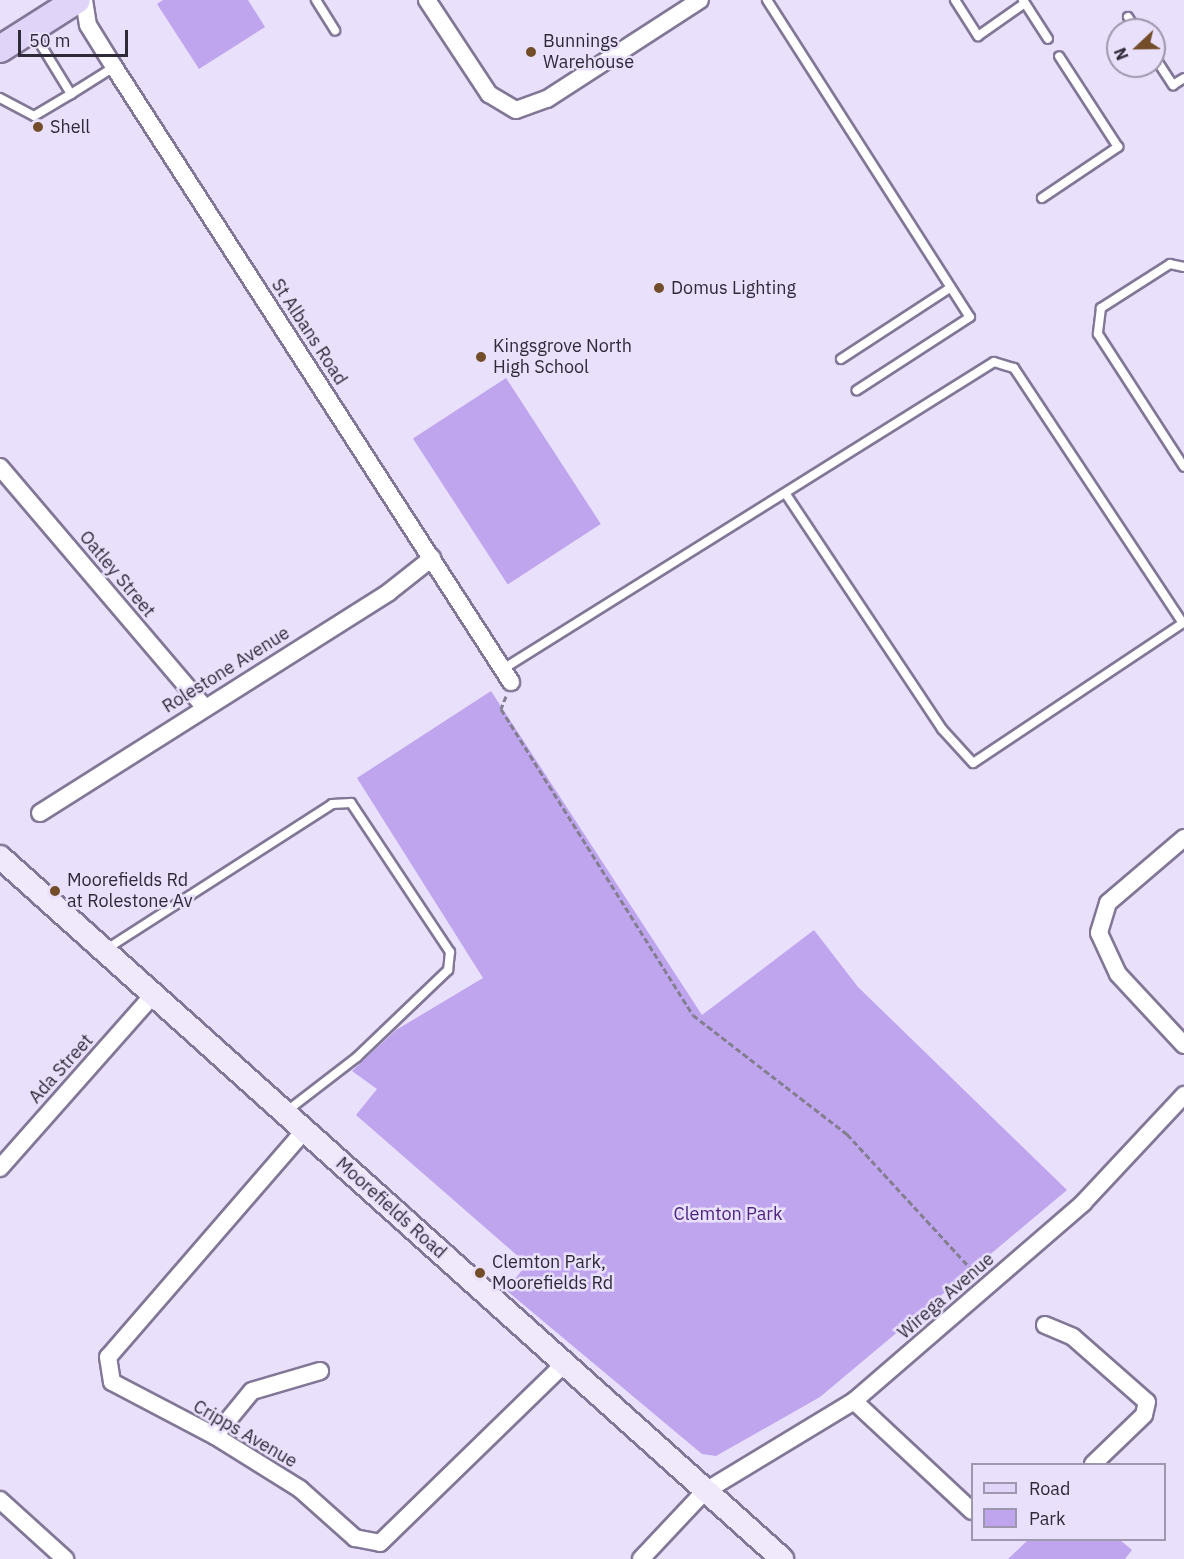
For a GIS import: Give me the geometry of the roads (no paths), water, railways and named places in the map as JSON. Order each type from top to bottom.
[{"type":"main road","points":[[0,49],[77,0]]},
{"type":"main road","name":"Moorefields Road","points":[[0,857],[563,1365],[782,1559]]},
{"type":"street","name":"St Albans Road","points":[[84,0],[88,25],[114,67],[507,676]]},
{"type":"street","points":[[428,0],[489,94],[516,110],[546,99],[700,0]]},
{"type":"street","name":"Oatley Street","points":[[0,467],[204,707]]},
{"type":"street","name":"Rolestone Avenue","points":[[40,813],[204,707],[389,592],[432,558]]},
{"type":"street","points":[[1184,838],[1108,903],[1099,933],[1118,974],[1184,1045]]},
{"type":"street","name":"Ada Street","points":[[0,1168],[152,996]]},
{"type":"street","name":"Wirega Avenue","points":[[641,1559],[704,1491],[854,1401],[1083,1203],[1184,1095]]},
{"type":"street","name":"Cripps Avenue","points":[[304,1131],[105,1361],[108,1376],[123,1392],[215,1436],[314,1498],[355,1538],[380,1544],[563,1365]]},
{"type":"street","points":[[1045,1325],[1073,1337],[1147,1402],[1144,1415],[1094,1463]]},
{"type":"street","points":[[215,1436],[252,1391],[320,1371]]},
{"type":"street","points":[[854,1401],[971,1510]]},
{"type":"street","points":[[0,1500],[65,1559]]},
{"type":"lane","points":[[316,0],[335,30]]},
{"type":"lane","points":[[767,0],[970,317],[857,390]]},
{"type":"lane","points":[[955,0],[978,36],[1024,1],[1048,39]]},
{"type":"lane","points":[[31,29],[71,94]]},
{"type":"lane","points":[[1042,198],[1118,147],[1059,56]]},
{"type":"lane","points":[[0,98],[34,116],[114,67]]},
{"type":"lane","points":[[1166,74],[1173,85],[1184,78]]},
{"type":"lane","points":[[1184,267],[1170,264],[1101,308],[1098,334],[1184,466]]},
{"type":"lane","points":[[841,359],[950,288]]},
{"type":"lane","points":[[507,676],[785,493],[994,362],[1014,368],[1183,623],[973,763],[942,729],[785,493]]},
{"type":"lane","points":[[103,952],[332,804],[351,802],[450,952],[448,970],[357,1057],[284,1113]]},
{"type":"place","name":"Bunnings Warehouse","points":[[531,52]]},
{"type":"place","name":"Shell","points":[[38,127]]},
{"type":"place","name":"Domus Lighting","points":[[659,288]]},
{"type":"place","name":"Kingsgrove North High School","points":[[481,357]]},
{"type":"place","name":"Moorefields Rd at Rolestone Av","points":[[55,891]]},
{"type":"place","name":"Clemton Park, Moorefields Rd","points":[[480,1273]]},
{"type":"park label","name":"Clemton Park","points":[[728,1214]]}]
